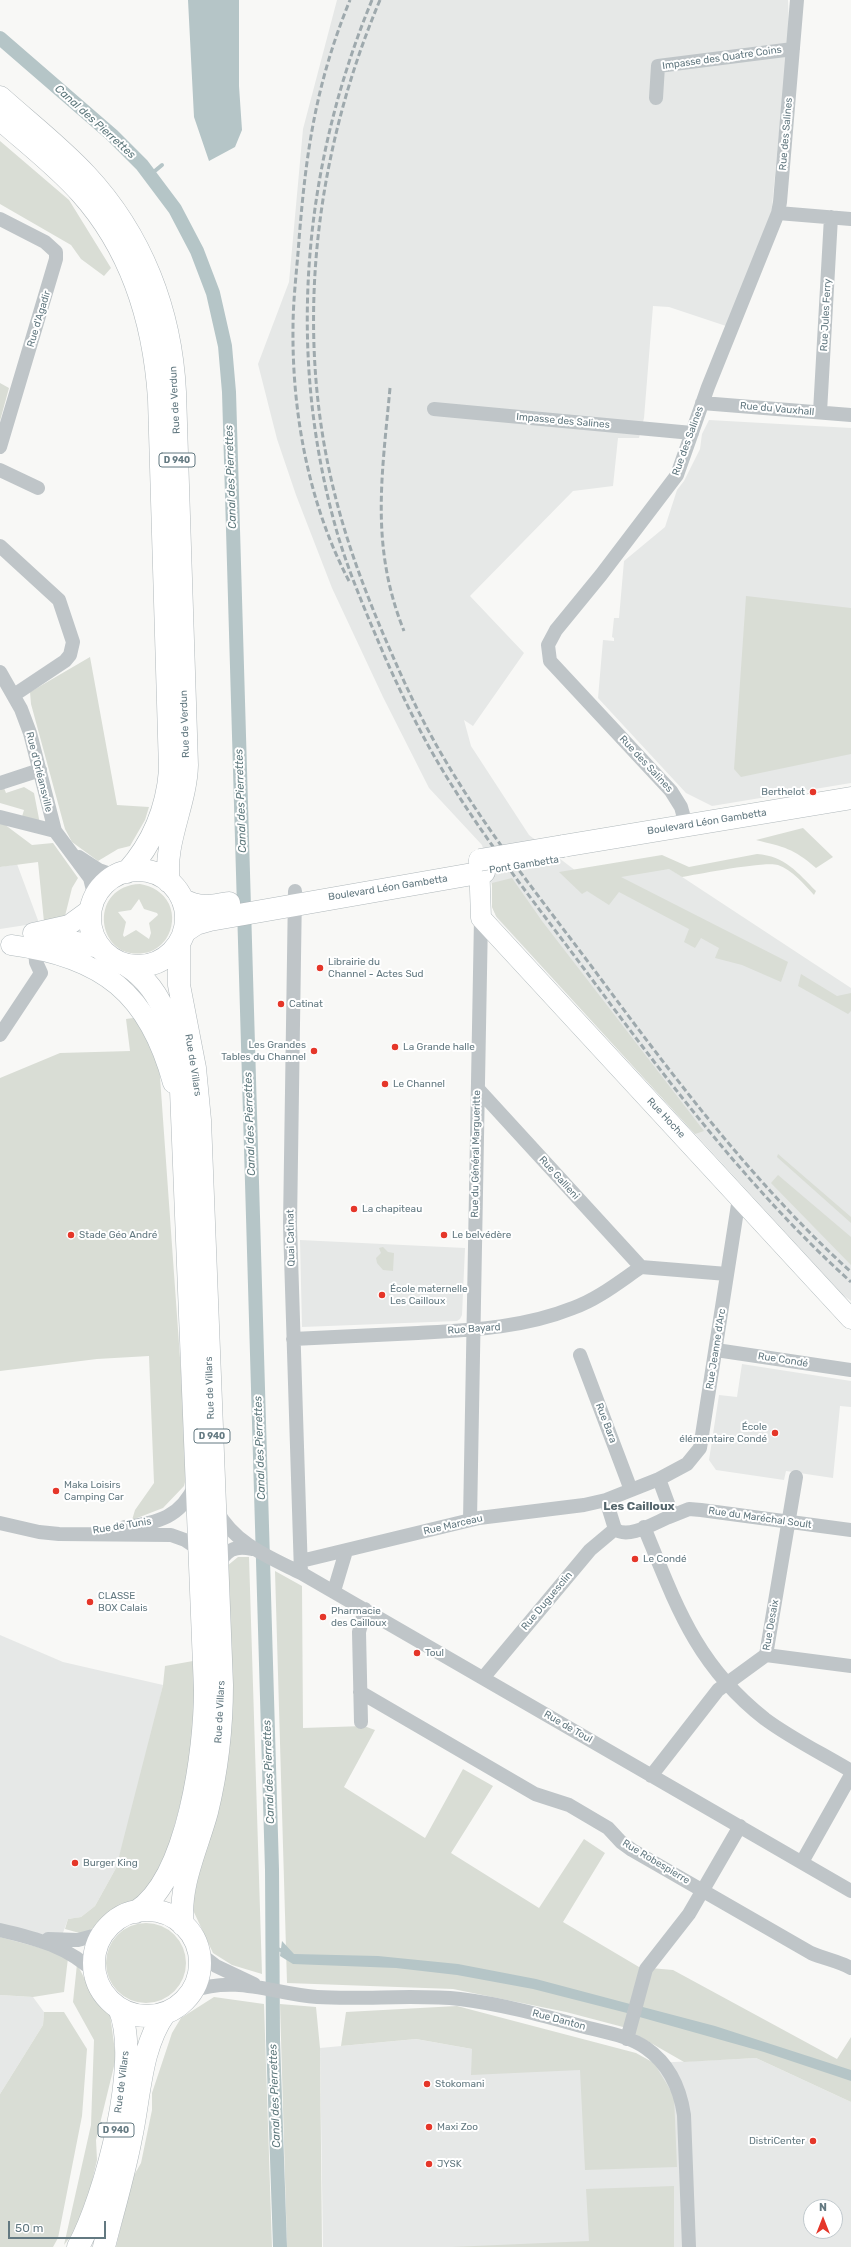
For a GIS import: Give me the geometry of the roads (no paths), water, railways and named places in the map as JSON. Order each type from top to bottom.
[{"type":"main road","name":"Rue de Verdun","points":[[0,97],[76,164],[114,210],[144,261],[158,297],[168,332],[175,392],[186,765],[184,792],[169,859],[169,882]]},
{"type":"main road","name":"Rue de Verdun","points":[[0,119],[60,172],[81,193],[98,214],[124,256],[136,280],[153,339],[159,399],[170,770],[166,800],[159,823],[143,851],[122,874]]},
{"type":"main road","name":"Boulevard Léon Gambetta","points":[[565,852],[686,825],[851,798]]},
{"type":"main road","name":"Boulevard Léon Gambetta","points":[[565,852],[640,842],[851,808]]},
{"type":"main road","name":"Pont Gambetta","points":[[481,866],[565,852]]},
{"type":"main road","name":"Boulevard Léon Gambetta","points":[[221,911],[481,866]]},
{"type":"main road","points":[[182,938],[186,917],[182,900],[169,882],[149,872],[122,874],[104,885],[93,904],[91,930],[101,949],[112,959],[126,965],[142,967],[157,963],[171,954],[182,938],[200,922],[221,911]]},
{"type":"main road","points":[[182,900],[198,906],[221,911]]},
{"type":"main road","name":"Rue de Villars","points":[[182,938],[178,985],[195,1068],[199,1109],[220,1516],[218,1570],[222,1685],[220,1734],[215,1773],[207,1812],[183,1892],[181,1907],[183,1925]]},
{"type":"main road","name":"Rue de Villars","points":[[126,965],[150,984],[160,999],[167,1016],[178,1069],[184,1126],[205,1700],[199,1765],[188,1817],[174,1859],[156,1892],[145,1906],[136,1912]]},
{"type":"main road","points":[[136,1912],[159,1912],[174,1918],[183,1925],[192,1936],[199,1953],[199,1973],[192,1991],[180,2004],[165,2013],[144,2016],[119,2008],[105,1995],[96,1974],[96,1951],[104,1933],[117,1921],[136,1912]]},
{"type":"main road","name":"Rue de Villars","points":[[78,2247],[91,2221],[99,2198],[122,2097],[127,2040],[126,2027],[119,2008]]},
{"type":"main road","name":"Rue de Villars","points":[[104,2247],[128,2152],[146,2056],[158,2024],[165,2013]]},
{"type":"street","name":"Rue des Salines","points":[[686,825],[681,807],[672,791],[558,670],[550,661],[547,652],[549,640],[556,630],[673,482],[702,403],[778,213],[797,0]]},
{"type":"street","name":"Impasse des Quatre Coins","points":[[656,98],[658,66],[792,49]]},
{"type":"street","points":[[778,213],[851,218]]},
{"type":"street","name":"Rue Jules Ferry","points":[[820,412],[831,217]]},
{"type":"street","name":"Rue d'Agadir","points":[[0,219],[45,242],[56,252],[56,259],[0,447]]},
{"type":"street","name":"Rue du Vauxhall","points":[[702,403],[851,415]]},
{"type":"street","name":"Impasse des Salines","points":[[434,409],[692,433]]},
{"type":"street","points":[[0,470],[38,488]]},
{"type":"street","points":[[0,546],[59,600],[73,642],[70,655],[66,661],[14,695]]},
{"type":"street","name":"Rue d'Orléansville","points":[[0,672],[14,695],[30,732],[55,831],[90,878],[93,904]]},
{"type":"street","points":[[0,783],[40,770]]},
{"type":"street","points":[[0,817],[55,831]]},
{"type":"street","name":"Rue d'Orléansville","points":[[67,849],[99,870],[122,874]]},
{"type":"street","name":"Rue du Général Margueritte","points":[[470,1520],[481,866]]},
{"type":"street","name":"Quai Catinat","points":[[285,899],[290,1225],[301,1567]]},
{"type":"street","points":[[4,944],[69,925],[93,904]]},
{"type":"street","name":"Rue Hoche","points":[[481,918],[851,1319]]},
{"type":"street","points":[[4,944],[73,942],[86,944],[101,949]]},
{"type":"street","points":[[4,944],[35,949],[80,962],[98,971],[116,984],[139,1006],[152,1026],[162,1048],[184,1126]]},
{"type":"street","points":[[0,1034],[41,973],[36,962],[35,949]]},
{"type":"street","name":"Rue Gallieni","points":[[478,1089],[641,1267]]},
{"type":"street","name":"Rue Jeanne d'Arc","points":[[632,1490],[659,1479],[687,1464],[700,1448],[739,1198]]},
{"type":"street","points":[[641,1267],[727,1274]]},
{"type":"street","name":"Rue Bayard","points":[[293,1339],[473,1330],[518,1325],[574,1308],[602,1294],[641,1267]]},
{"type":"street","name":"Rue Condé","points":[[716,1350],[851,1370]]},
{"type":"street","name":"Rue Bara","points":[[580,1355],[632,1490]]},
{"type":"street","name":"Rue Desaix","points":[[651,1776],[711,1698],[726,1683],[766,1655],[796,1477]]},
{"type":"street","points":[[659,1479],[670,1509],[669,1517]]},
{"type":"street","name":"Rue de Tunis","points":[[75,1534],[143,1524],[163,1519],[185,1504],[197,1480]]},
{"type":"street","name":"Rue Marceau","points":[[301,1567],[346,1551],[470,1520],[584,1505],[606,1500],[632,1490]]},
{"type":"street","points":[[606,1500],[615,1529]]},
{"type":"street","name":"Rue du Maréchal Soult","points":[[615,1529],[624,1533],[644,1527],[689,1509],[851,1530]]},
{"type":"street","points":[[220,1516],[252,1549]]},
{"type":"street","name":"Rue de Tunis","points":[[0,1523],[39,1532],[171,1535],[185,1540],[200,1550]]},
{"type":"street","points":[[644,1527],[687,1629],[706,1658],[726,1683],[766,1719],[851,1771]]},
{"type":"street","name":"Rue Duguesclin","points":[[483,1678],[590,1550],[615,1529]]},
{"type":"street","points":[[218,1570],[224,1556],[234,1547],[252,1549]]},
{"type":"street","name":"Rue de Toul","points":[[252,1549],[284,1565],[301,1567],[334,1591],[365,1610],[851,1891]]},
{"type":"street","points":[[334,1591],[346,1551]]},
{"type":"street","points":[[361,1722],[359,1632],[365,1610]]},
{"type":"street","points":[[766,1655],[851,1666]]},
{"type":"street","name":"Rue Robespierre","points":[[360,1692],[535,1794],[564,1803],[576,1809],[608,1828],[621,1842],[632,1850],[812,1953],[851,1968]]},
{"type":"street","points":[[802,1862],[851,1775]]},
{"type":"street","points":[[627,2039],[636,2000],[646,1969],[681,1926],[740,1826]]},
{"type":"street","points":[[0,1930],[32,1938],[76,1956],[96,1974]]},
{"type":"street","points":[[32,1938],[78,1940],[104,1933]]},
{"type":"street","points":[[199,1953],[216,1966],[259,1986]]},
{"type":"street","points":[[192,1991],[209,1986],[259,1986]]},
{"type":"street","name":"Rue Danton","points":[[259,1986],[316,1997],[460,1999],[528,2012],[627,2039],[647,2049],[660,2060],[671,2074],[679,2090],[684,2114],[689,2247]]},
{"type":"waterway","name":"Canal des Pierrettes","points":[[0,38],[112,135],[142,165],[175,209],[197,251],[213,293],[225,346],[229,392],[272,1869],[273,2040],[280,2247]]},
{"type":"waterway","points":[[150,175],[162,165]]},
{"type":"waterway","points":[[273,1947],[285,1952]]},
{"type":"railway","points":[[349,581],[323,522],[313,490],[300,426],[293,360],[293,328],[294,295],[305,177],[314,118],[338,30],[350,0]]},
{"type":"railway","points":[[372,0],[348,65],[329,132],[316,199],[309,267],[307,335],[312,403],[322,472],[339,539],[354,583],[384,655],[432,753],[492,845],[528,895],[710,1133],[778,1210],[851,1282]]},
{"type":"railway","points":[[380,0],[357,59],[339,121],[326,183],[317,246],[314,310],[315,373],[323,437],[336,499],[351,551],[377,619],[412,699],[445,760],[497,840],[652,1048],[714,1126],[780,1202],[851,1272]]},
{"type":"railway","points":[[390,388],[384,451],[381,511],[386,570],[393,600],[404,631]]},
{"type":"place","name":"Berthelot","points":[[813,792]]},
{"type":"place","name":"Librairie du Channel - Actes Sud","points":[[320,968]]},
{"type":"place","name":"Catinat","points":[[281,1004]]},
{"type":"place","name":"La Grande halle","points":[[395,1047]]},
{"type":"place","name":"Les Grandes Tables du Channel","points":[[314,1051]]},
{"type":"place","name":"Le Channel","points":[[385,1084]]},
{"type":"place","name":"La chapiteau","points":[[354,1209]]},
{"type":"place","name":"Stade Géo André","points":[[71,1235]]},
{"type":"place","name":"Le belvédère","points":[[444,1235]]},
{"type":"place","name":"École maternelle Les Cailloux","points":[[382,1295]]},
{"type":"place","name":"École élémentaire Condé","points":[[775,1433]]},
{"type":"place","name":"Maka Loisirs Camping Car","points":[[56,1491]]},
{"type":"place","name":"Le Condé","points":[[635,1559]]},
{"type":"place","name":"CLASSE BOX Calais","points":[[90,1602]]},
{"type":"place","name":"Pharmacie des Cailloux","points":[[323,1617]]},
{"type":"place","name":"Toul","points":[[417,1653]]},
{"type":"place","name":"Burger King","points":[[75,1863]]},
{"type":"place","name":"Stokomani","points":[[427,2084]]},
{"type":"place","name":"Maxi Zoo","points":[[429,2127]]},
{"type":"place","name":"DistriCenter","points":[[813,2141]]},
{"type":"place","name":"JYSK","points":[[429,2164]]},
{"type":"district","name":"Les Cailloux","points":[[639,1507]]}]
